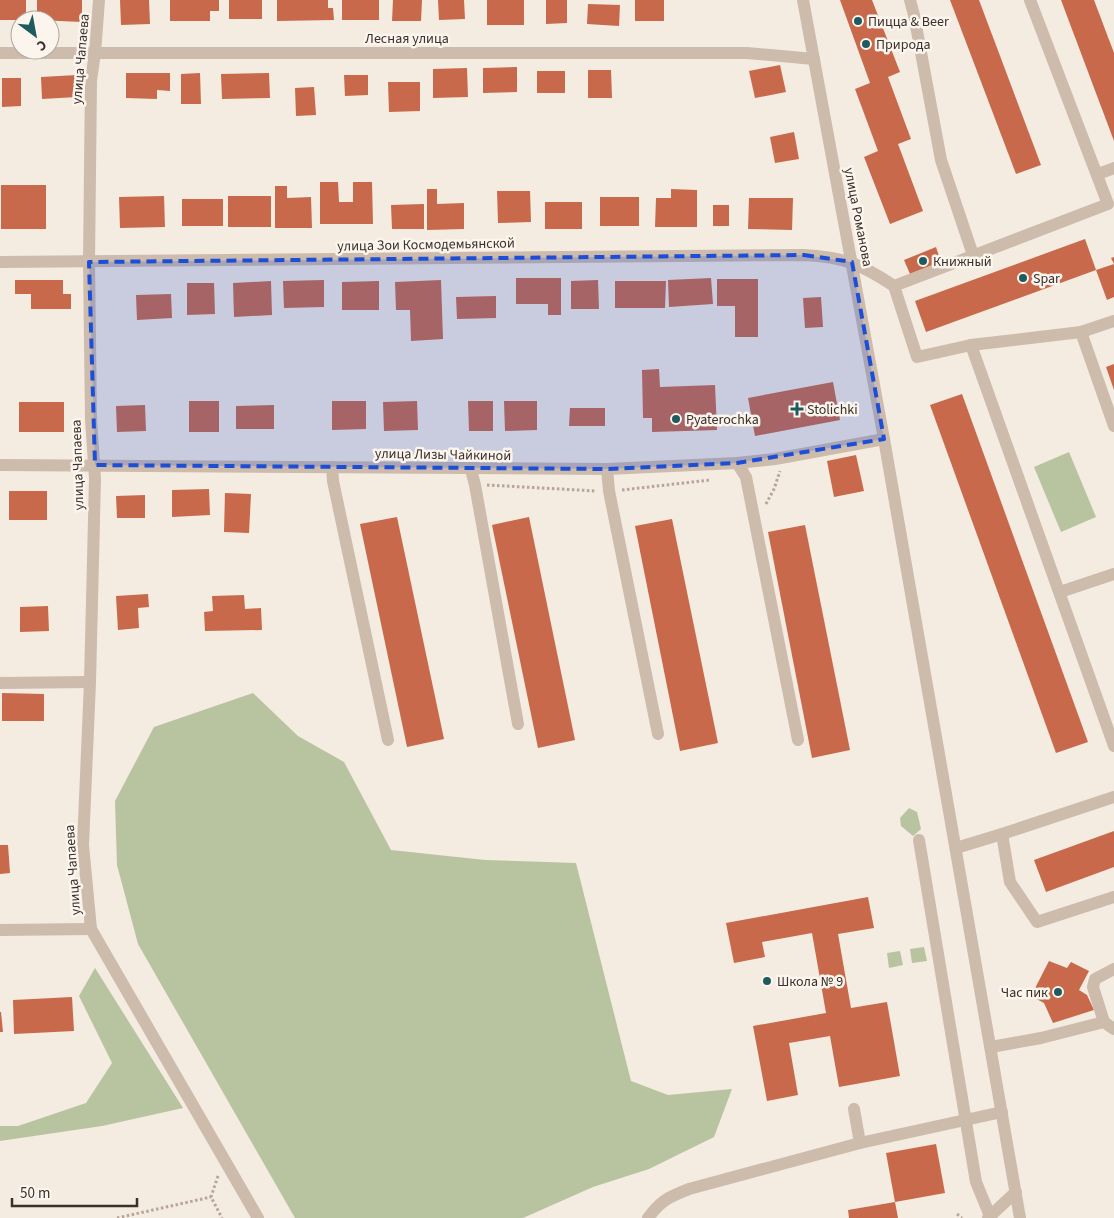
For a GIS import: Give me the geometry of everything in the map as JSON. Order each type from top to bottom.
[{"type":"street","name":"улица Чапаева","points":[[91,929],[83,845],[90,682],[95,465],[91,418],[89,262],[91,80],[96,53],[99,0]]},
{"type":"street","name":"улица Романова","points":[[803,0],[884,439],[1020,1218]]},
{"type":"street","points":[[910,0],[941,160],[972,255]]},
{"type":"street","points":[[1030,0],[1108,204],[894,286],[917,357],[971,344],[1081,332],[1114,321]]},
{"type":"street","name":"Лесная улица","points":[[0,53],[747,53],[814,59]]},
{"type":"street","points":[[1098,174],[1114,168]]},
{"type":"street","name":"улица Зои Космодемьянской","points":[[0,262],[804,255],[830,256],[852,262],[894,286]]},
{"type":"street","points":[[1081,332],[1114,426]]},
{"type":"street","points":[[971,344],[1114,746]]},
{"type":"street","name":"улица Лизы Чайкиной","points":[[0,465],[607,470],[737,463],[775,459],[884,439]]},
{"type":"street","points":[[737,463],[746,477],[798,740]]},
{"type":"street","points":[[332,467],[333,481],[388,740]]},
{"type":"street","points":[[471,470],[477,494],[518,724]]},
{"type":"street","points":[[607,470],[609,491],[658,734]]},
{"type":"street","points":[[1060,592],[1114,574]]},
{"type":"street","points":[[0,683],[90,682]]},
{"type":"street","points":[[956,848],[1114,797]]},
{"type":"street","points":[[1002,834],[1010,882],[1038,922],[1114,897]]},
{"type":"street","points":[[919,840],[976,1182],[989,1217],[1016,1192]]},
{"type":"street","points":[[0,930],[91,929],[258,1218]]},
{"type":"street","points":[[991,1047],[1109,1025],[1093,986],[1095,979],[1114,969]]},
{"type":"street","points":[[854,1108],[860,1143]]},
{"type":"street","points":[[648,1218],[658,1204],[671,1196],[689,1189],[860,1143],[1002,1112]]},
{"type":"path","points":[[755,523],[774,489],[780,472],[775,459]]},
{"type":"path","points":[[117,1218],[211,1197],[222,1218]]},
{"type":"path","points":[[956,1214],[962,1218]]},
{"type":"highlighted area","points":[[804,255],[852,262],[884,439],[737,463],[607,469],[95,465],[89,262]]},
{"type":"green space","points":[[1069,452],[1096,517],[1061,532],[1034,467]]},
{"type":"green space","points":[[253,693],[298,736],[344,762],[391,850],[485,860],[576,863],[631,1081],[668,1095],[732,1089],[714,1137],[649,1169],[593,1187],[523,1218],[295,1218],[138,944],[117,865],[115,801],[154,727]]},
{"type":"green space","points":[[909,808],[917,812],[921,829],[913,836],[901,826],[900,818]]},
{"type":"green space","points":[[924,947],[927,961],[912,963],[910,949]]},
{"type":"green space","points":[[900,951],[903,965],[889,968],[887,953]]},
{"type":"green space","points":[[95,968],[183,1108],[102,1126],[0,1141],[0,1126],[18,1126],[86,1103],[112,1063],[79,996]]},
{"type":"building","points":[[0,0],[26,0],[26,10],[10,10],[10,20],[0,20]]},
{"type":"building","points":[[37,0],[82,0],[82,22],[60,21],[60,10],[37,10]]},
{"type":"building","points":[[120,0],[149,0],[150,24],[121,25]]},
{"type":"building","points":[[170,0],[219,0],[219,11],[210,11],[210,21],[170,21]]},
{"type":"building","points":[[229,0],[262,0],[262,19],[229,19]]},
{"type":"building","points":[[277,0],[328,0],[328,8],[333,8],[334,20],[277,21]]},
{"type":"building","points":[[342,0],[379,0],[379,20],[342,20]]},
{"type":"building","points":[[393,0],[422,0],[421,21],[392,21]]},
{"type":"building","points":[[438,0],[464,0],[465,19],[439,20]]},
{"type":"building","points":[[487,0],[524,0],[524,25],[487,25]]},
{"type":"building","points":[[546,0],[567,0],[567,23],[546,24]]},
{"type":"building","points":[[635,0],[664,0],[664,21],[635,21]]},
{"type":"building","points":[[840,0],[872,0],[900,72],[888,77],[911,139],[898,144],[923,211],[890,224],[864,157],[878,151],[855,89],[870,83]]},
{"type":"building","points":[[950,0],[979,0],[1041,165],[1016,174]]},
{"type":"building","points":[[1061,0],[1094,0],[1114,53],[1114,141]]},
{"type":"building","points":[[588,4],[620,5],[619,26],[587,24]]},
{"type":"building","points":[[780,65],[786,92],[755,98],[749,71]]},
{"type":"building","points":[[517,67],[517,92],[483,93],[483,68]]},
{"type":"building","points":[[467,68],[468,97],[433,98],[433,69]]},
{"type":"building","points":[[588,70],[611,70],[612,98],[588,98]]},
{"type":"building","points":[[537,71],[565,71],[565,93],[537,93]]},
{"type":"building","points":[[126,73],[170,73],[170,91],[157,90],[157,99],[126,98]]},
{"type":"building","points":[[200,73],[201,104],[181,104],[181,74]]},
{"type":"building","points":[[269,73],[270,98],[222,99],[221,74]]},
{"type":"building","points":[[77,75],[77,97],[42,99],[41,77]]},
{"type":"building","points":[[344,75],[368,75],[368,95],[345,96]]},
{"type":"building","points":[[2,78],[21,78],[21,106],[2,107]]},
{"type":"building","points":[[388,82],[420,82],[420,111],[389,112]]},
{"type":"building","points":[[314,87],[316,115],[296,116],[295,88]]},
{"type":"building","points":[[794,132],[799,159],[775,163],[770,137]]},
{"type":"building","points":[[320,182],[338,182],[339,202],[353,202],[353,182],[372,182],[373,224],[320,224]]},
{"type":"building","points":[[1,185],[46,185],[46,229],[1,229]]},
{"type":"building","points":[[275,186],[287,186],[287,198],[311,197],[312,228],[275,228]]},
{"type":"building","points":[[427,189],[437,189],[437,204],[464,203],[464,229],[427,230]]},
{"type":"building","points":[[671,189],[697,190],[697,227],[655,227],[656,198],[671,198]]},
{"type":"building","points":[[497,191],[530,191],[531,222],[498,223]]},
{"type":"building","points":[[164,196],[165,227],[120,228],[119,197]]},
{"type":"building","points":[[228,196],[271,196],[271,227],[228,227]]},
{"type":"building","points":[[600,197],[639,197],[639,226],[600,226]]},
{"type":"building","points":[[749,198],[793,198],[792,230],[748,229]]},
{"type":"building","points":[[182,199],[223,199],[223,226],[182,226]]},
{"type":"building","points":[[545,202],[582,202],[582,229],[545,229]]},
{"type":"building","points":[[424,204],[424,229],[392,229],[391,205]]},
{"type":"building","points":[[713,205],[729,205],[729,226],[713,226]]},
{"type":"building","points":[[1085,239],[1096,270],[926,332],[915,301]]},
{"type":"building","name":"Книжный","points":[[936,247],[941,262],[910,274],[904,260]]},
{"type":"building","points":[[1114,264],[1114,297],[1107,300],[1096,270]]},
{"type":"building","points":[[516,278],[561,278],[561,315],[548,315],[548,304],[516,304]]},
{"type":"building","points":[[711,278],[713,304],[669,307],[668,280]]},
{"type":"building","points":[[717,279],[758,279],[758,337],[735,337],[735,306],[717,306]]},
{"type":"building","points":[[15,280],[63,280],[63,294],[71,294],[71,309],[31,309],[31,294],[15,294]]},
{"type":"building","points":[[324,280],[324,307],[284,308],[283,281]]},
{"type":"building","points":[[441,280],[443,339],[411,341],[410,310],[396,310],[395,282]]},
{"type":"building","points":[[598,280],[599,309],[571,309],[571,281]]},
{"type":"building","points":[[271,281],[272,315],[234,317],[233,283]]},
{"type":"building","points":[[379,281],[379,310],[342,310],[342,282]]},
{"type":"building","points":[[615,281],[666,281],[665,308],[615,308]]},
{"type":"building","points":[[187,283],[214,283],[215,314],[187,315]]},
{"type":"building","points":[[171,294],[172,318],[137,320],[136,295]]},
{"type":"building","points":[[496,296],[496,318],[457,319],[456,297]]},
{"type":"building","points":[[821,297],[823,327],[805,328],[803,298]]},
{"type":"building","points":[[1114,364],[1114,390],[1106,367]]},
{"type":"building","points":[[659,369],[660,387],[715,385],[717,430],[652,432],[652,418],[643,418],[642,370]]},
{"type":"building","points":[[833,382],[840,420],[755,436],[748,398]]},
{"type":"building","points":[[962,394],[1088,742],[1056,753],[930,405]]},
{"type":"building","points":[[189,401],[219,401],[219,432],[189,432]]},
{"type":"building","points":[[332,401],[366,401],[366,429],[332,430]]},
{"type":"building","points":[[417,401],[418,430],[384,431],[383,402]]},
{"type":"building","points":[[468,401],[493,401],[493,431],[469,431]]},
{"type":"building","points":[[504,401],[537,401],[537,430],[505,431]]},
{"type":"building","points":[[19,402],[64,402],[64,432],[19,432]]},
{"type":"building","points":[[145,405],[146,431],[117,432],[116,406]]},
{"type":"building","points":[[274,405],[274,429],[236,429],[236,406]]},
{"type":"building","points":[[570,408],[605,408],[605,426],[569,426]]},
{"type":"building","points":[[856,455],[864,491],[834,497],[827,461]]},
{"type":"building","points":[[209,489],[210,515],[172,517],[172,490]]},
{"type":"building","points":[[9,491],[47,491],[47,520],[9,520]]},
{"type":"building","points":[[225,493],[251,494],[249,533],[224,532]]},
{"type":"building","points":[[145,495],[145,518],[117,518],[116,496]]},
{"type":"building","points":[[397,517],[444,739],[407,747],[360,524]]},
{"type":"building","points":[[529,517],[575,740],[538,748],[492,525]]},
{"type":"building","points":[[672,519],[718,743],[680,751],[635,526]]},
{"type":"building","points":[[805,525],[850,750],[812,758],[768,532]]},
{"type":"building","points":[[148,594],[149,607],[138,608],[139,628],[118,630],[116,596]]},
{"type":"building","points":[[244,595],[245,609],[261,608],[262,630],[205,631],[204,612],[213,611],[212,596]]},
{"type":"building","points":[[48,606],[49,631],[20,632],[20,607]]},
{"type":"building","points":[[2,693],[44,694],[44,721],[2,721]]},
{"type":"building","points":[[1114,831],[1114,867],[1046,892],[1034,860]]},
{"type":"building","points":[[0,845],[8,845],[10,873],[0,874]]},
{"type":"building","points":[[868,897],[874,928],[838,934],[851,1008],[887,1002],[900,1076],[839,1087],[830,1036],[789,1043],[798,1095],[767,1101],[753,1026],[826,1013],[812,933],[762,942],[765,957],[734,963],[726,923]]},
{"type":"building","name":"Час пик","points":[[1049,961],[1067,968],[1071,962],[1089,971],[1079,990],[1087,995],[1094,1010],[1053,1023],[1044,1003],[1031,996]]},
{"type":"building","points":[[72,997],[74,1031],[14,1034],[13,1000]]},
{"type":"building","points":[[1,1012],[3,1032],[0,1032]]},
{"type":"building","points":[[936,1144],[945,1193],[895,1202],[886,1153]]},
{"type":"building","points":[[895,1202],[898,1218],[849,1218],[848,1210]]},
{"type":"place","name":"Пицца & Beer","points":[[858,21]]},
{"type":"place","name":"Природа","points":[[866,44]]},
{"type":"place","name":"Книжный","points":[[923,261]]},
{"type":"place","name":"Spar","points":[[1023,278]]},
{"type":"place","name":"Stolichki","points":[[797,409]]},
{"type":"place","name":"Pyaterochka","points":[[676,419]]},
{"type":"place","name":"Школа № 9","points":[[767,981]]},
{"type":"place","name":"Час пик","points":[[1058,992]]}]
